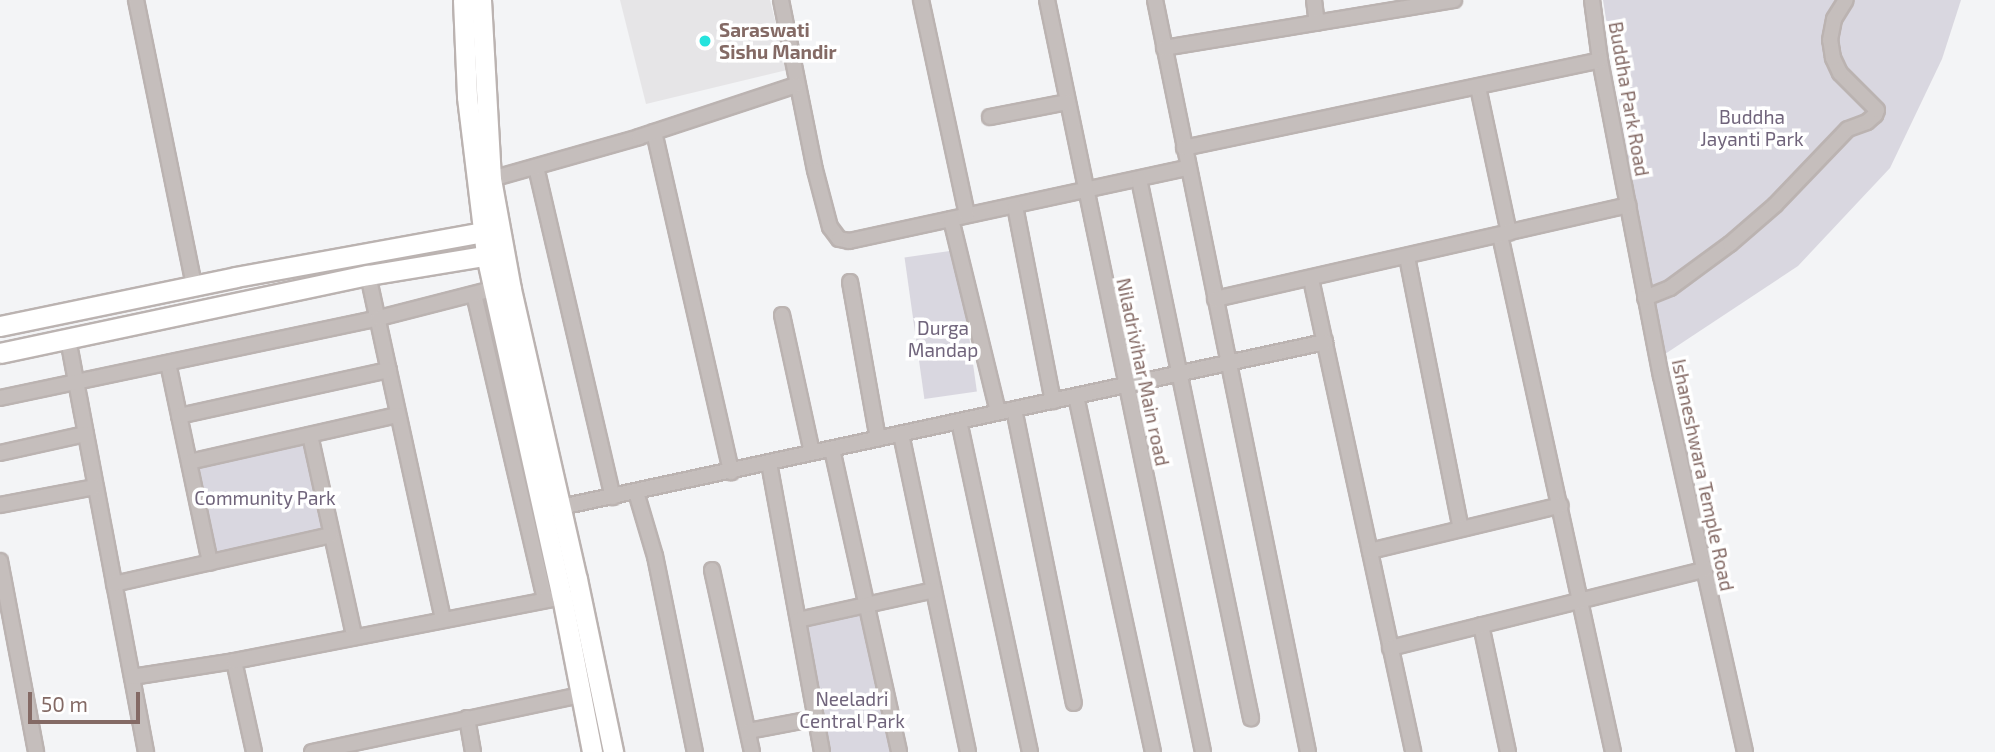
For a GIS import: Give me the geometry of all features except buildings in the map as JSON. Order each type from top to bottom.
[{"type":"street","points":[[137,0],[194,286]]},
{"type":"street","points":[[463,0],[467,97],[495,254],[561,507],[562,555],[553,598]]},
{"type":"street","points":[[481,0],[491,178],[491,230]]},
{"type":"street","points":[[781,0],[796,85],[830,227],[839,239],[849,241],[1188,168]]},
{"type":"street","points":[[921,0],[967,214]]},
{"type":"street","name":"Niladrivihar Main road","points":[[1047,0],[1203,752]]},
{"type":"street","points":[[1155,0],[1308,752]]},
{"type":"street","points":[[1314,0],[1317,23]]},
{"type":"street","name":"Buddha Park Road","points":[[1592,0],[1600,60],[1628,205]]},
{"type":"street","points":[[1645,298],[1670,288],[1730,244],[1775,205],[1848,129],[1875,115],[1877,110],[1840,73],[1833,58],[1830,40],[1834,19],[1846,0]]},
{"type":"street","points":[[1164,48],[1449,1]]},
{"type":"street","points":[[1184,148],[1600,60]]},
{"type":"street","points":[[491,178],[654,132],[796,85]]},
{"type":"street","points":[[1478,87],[1504,234],[1613,752]]},
{"type":"street","points":[[990,117],[1068,102]]},
{"type":"street","points":[[654,132],[731,472]]},
{"type":"street","points":[[536,167],[613,498]]},
{"type":"street","points":[[1139,179],[1251,718]]},
{"type":"street","points":[[1215,299],[1628,205]]},
{"type":"street","name":"Ishaneshwara Temple Road","points":[[1628,205],[1645,298],[1745,752]]},
{"type":"street","points":[[1015,206],[1053,401]]},
{"type":"street","points":[[951,219],[998,412]]},
{"type":"street","points":[[0,326],[491,230]]},
{"type":"street","points":[[0,353],[368,275],[495,254]]},
{"type":"street","points":[[495,254],[483,291],[553,598],[581,695],[592,752]]},
{"type":"street","points":[[1407,257],[1461,529]]},
{"type":"street","points":[[368,275],[443,619]]},
{"type":"street","points":[[1311,279],[1413,752]]},
{"type":"street","points":[[850,282],[878,439]]},
{"type":"street","points":[[0,398],[379,318],[483,291]]},
{"type":"street","points":[[483,291],[562,555],[613,752]]},
{"type":"street","points":[[782,314],[813,453]]},
{"type":"street","points":[[68,339],[146,752]]},
{"type":"street","points":[[561,507],[613,498],[1325,342]]},
{"type":"street","points":[[168,363],[210,562]]},
{"type":"street","points":[[179,416],[389,370]]},
{"type":"street","points":[[1076,396],[1153,752]]},
{"type":"street","points":[[1014,409],[1074,703]]},
{"type":"street","points":[[189,462],[398,415]]},
{"type":"street","points":[[959,421],[1028,752]]},
{"type":"street","points":[[0,453],[86,434]]},
{"type":"street","points":[[901,434],[968,752]]},
{"type":"street","points":[[310,435],[354,635]]},
{"type":"street","points":[[832,449],[899,752]]},
{"type":"street","points":[[769,463],[822,752]]},
{"type":"street","points":[[0,505],[96,487]]},
{"type":"street","points":[[636,492],[655,556],[695,752]]},
{"type":"street","points":[[1370,551],[1561,505]]},
{"type":"street","points":[[114,584],[331,536]]},
{"type":"street","points":[[0,561],[36,752]]},
{"type":"street","points":[[712,570],[752,752]]},
{"type":"street","points":[[1390,648],[1704,570]]},
{"type":"street","points":[[798,620],[934,590]]},
{"type":"street","points":[[132,677],[234,661],[354,635],[553,598]]},
{"type":"street","points":[[1480,625],[1508,752]]},
{"type":"street","points":[[234,661],[254,752]]},
{"type":"street","points":[[312,752],[370,745],[467,718],[581,695]]},
{"type":"street","points":[[467,718],[473,752]]},
{"type":"street","points":[[748,731],[816,718]]},
{"type":"shaded area","name":"Saraswati Sishu Mandir","points":[[620,0],[770,0],[787,70],[646,104]]},
{"type":"green space","name":"Buddha Jayanti Park","points":[[1603,0],[1961,0],[1942,59],[1890,168],[1798,266],[1659,358]]},
{"type":"green space","name":"Durga Mandap","points":[[957,250],[977,392],[924,399],[905,257]]},
{"type":"green space","name":"Community Park","points":[[310,435],[331,535],[210,561],[189,461]]},
{"type":"green space","name":"Neeladri Central Park","points":[[866,605],[899,752],[822,752],[798,620]]},
{"type":"place","name":"Saraswati Sishu Mandir","points":[[705,41]]}]
